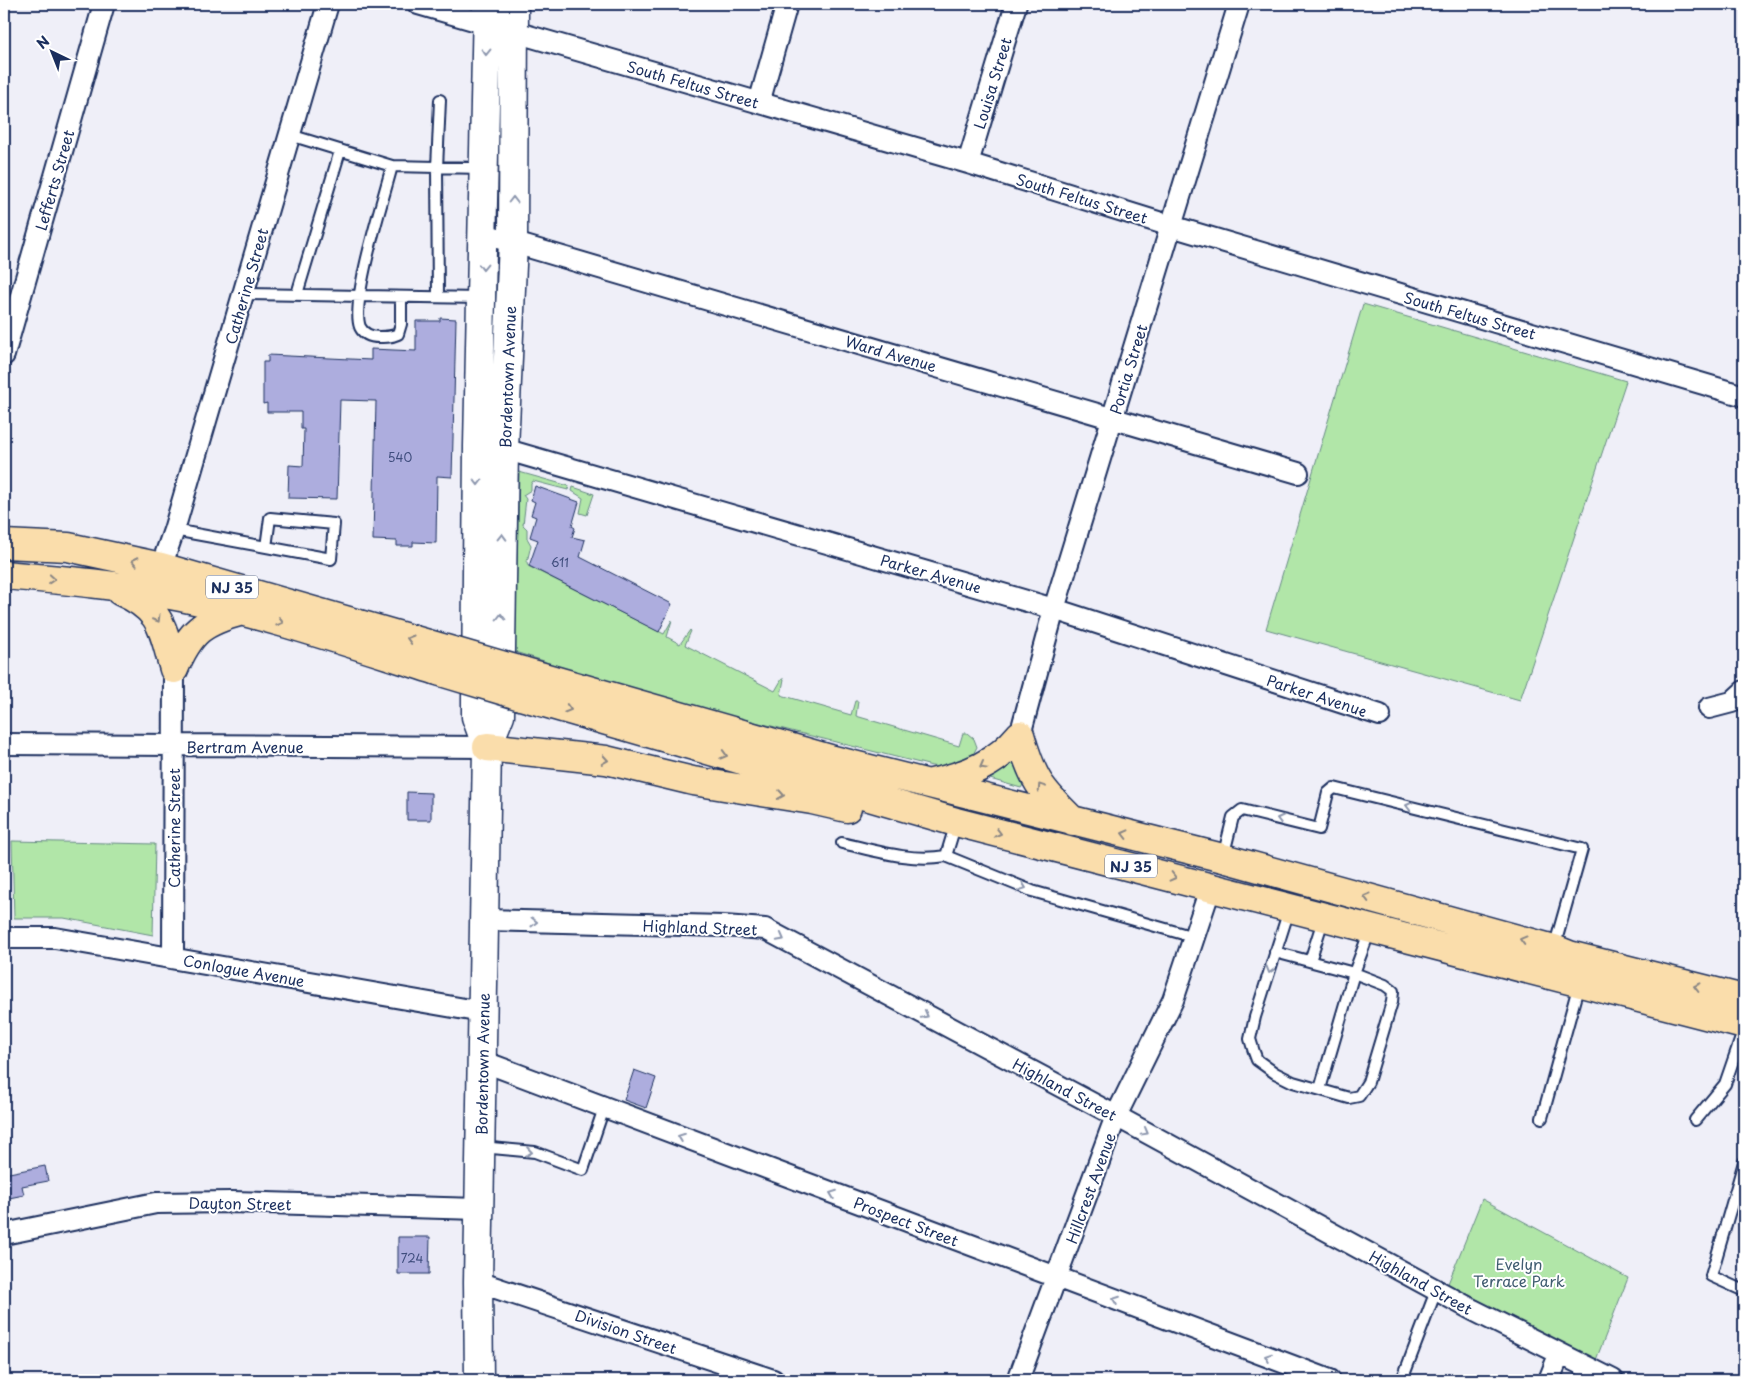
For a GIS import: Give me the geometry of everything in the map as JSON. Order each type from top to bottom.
[{"type":"highway","name":"NJ 35","points":[[4,544],[68,547],[161,567],[449,662],[956,822],[1211,886],[1744,1025]]},
{"type":"highway","name":"NJ 35","points":[[4,575],[103,584],[182,597],[449,662]]},
{"type":"highway","points":[[103,584],[136,598],[151,610],[161,622],[174,669]]},
{"type":"highway","points":[[174,669],[181,652],[205,624],[215,618],[242,611]]},
{"type":"highway","name":"NJ 35","points":[[522,684],[1223,858],[1554,949],[1569,955],[1744,999]]},
{"type":"highway","points":[[927,784],[961,777],[983,767],[1007,751],[1020,735]]},
{"type":"highway","points":[[1020,735],[1029,768],[1043,792],[1075,822]]},
{"type":"highway","points":[[487,747],[606,760],[693,782],[812,800],[888,818],[956,822]]},
{"type":"street","name":"Lefferts Street","points":[[4,355],[104,4]]},
{"type":"street","name":"Catherine Street","points":[[161,567],[174,530],[328,4]]},
{"type":"street","name":"South Feltus Street","points":[[418,4],[487,14],[513,32],[968,163],[1171,226],[1744,396]]},
{"type":"street","name":"Bordentown Avenue","points":[[491,447],[513,242],[514,4]]},
{"type":"street","points":[[759,103],[788,4]]},
{"type":"street","name":"Louisa Street","points":[[968,163],[1016,4]]},
{"type":"street","name":"Portia Street","points":[[1020,735],[1054,609],[1114,418],[1239,4]]},
{"type":"street","name":"Bordentown Avenue","points":[[480,1380],[478,1282],[487,747],[476,717],[489,582],[491,447],[482,298],[487,14]]},
{"type":"street","name":"Ward Avenue","points":[[484,234],[1298,473]]},
{"type":"street","name":"Parker Avenue","points":[[491,447],[1054,609],[1380,715]]},
{"type":"street","name":"Catherine Street","points":[[173,957],[174,669]]},
{"type":"street","points":[[1709,708],[1732,702],[1744,691]]},
{"type":"street","name":"Bertram Avenue","points":[[4,744],[487,747]]},
{"type":"street","name":"Hillcrest Avenue","points":[[1018,1380],[1116,1116],[1173,1000],[1211,886]]},
{"type":"street","name":"Highland Street","points":[[485,920],[724,926],[764,929],[1116,1116],[1436,1291],[1559,1355],[1613,1380]]},
{"type":"street","name":"Conlogue Avenue","points":[[4,938],[55,938],[482,1012]]},
{"type":"street","name":"Prospect Street","points":[[482,1061],[1330,1380]]},
{"type":"street","name":"Dayton Street","points":[[4,1234],[156,1203],[231,1202],[479,1209]]},
{"type":"street","name":"Division Street","points":[[478,1282],[773,1380]]},
{"type":"street","points":[[1549,1380],[1559,1355]]},
{"type":"lane","points":[[438,297],[437,168],[440,100]]},
{"type":"lane","points":[[290,135],[392,166],[485,168]]},
{"type":"lane","points":[[297,294],[340,151]]},
{"type":"lane","points":[[392,166],[359,296],[359,325],[370,337],[392,337],[398,334],[401,324],[401,297]]},
{"type":"lane","points":[[244,294],[482,298]]},
{"type":"lane","points":[[174,530],[266,547],[331,559],[334,524],[270,518],[266,547]]},
{"type":"lane","points":[[1223,858],[1233,817],[1236,812],[1242,810],[1319,829],[1328,793],[1334,788],[1582,849],[1554,949]]},
{"type":"lane","points":[[946,856],[956,822]]},
{"type":"lane","points":[[842,843],[904,858],[927,859],[946,856],[1032,891],[1194,937]]},
{"type":"lane","points":[[1275,952],[1354,973],[1385,985],[1393,991],[1392,1002],[1380,1045],[1368,1082],[1359,1096],[1349,1098],[1294,1082],[1275,1073],[1257,1060],[1254,1052],[1250,1039],[1275,952],[1290,907]]},
{"type":"lane","points":[[1310,961],[1324,916]]},
{"type":"lane","points":[[1320,1089],[1354,973],[1370,928]]},
{"type":"lane","points":[[1542,1118],[1579,982]]},
{"type":"lane","points":[[1695,1120],[1725,1084],[1744,1029]]},
{"type":"lane","points":[[480,1147],[535,1152],[583,1170],[604,1108]]},
{"type":"lane","points":[[1744,1162],[1711,1276],[1744,1290]]},
{"type":"lane","points":[[1402,1380],[1436,1291]]},
{"type":"green space","points":[[1363,304],[1626,381],[1520,700],[1266,629]]},
{"type":"green space","points":[[519,472],[569,486],[568,490],[533,481],[531,490],[523,495],[526,499],[523,525],[527,529],[527,538],[531,545],[527,562],[528,566],[664,634],[672,620],[667,637],[680,644],[690,630],[685,645],[775,691],[782,679],[784,679],[781,695],[851,715],[855,701],[858,701],[856,716],[959,746],[963,733],[967,733],[974,739],[977,747],[970,760],[939,767],[932,766],[663,699],[553,667],[544,661],[515,652]]},
{"type":"green space","points":[[573,487],[594,494],[587,515],[580,513],[583,498],[572,491]]},
{"type":"green space","points":[[1010,759],[1014,761],[1023,785],[1021,788],[990,779]]},
{"type":"green space","points":[[12,841],[155,844],[153,935],[64,918],[14,918]]},
{"type":"green space","name":"Evelyn Terrace Park","points":[[1482,1199],[1628,1278],[1594,1365],[1447,1286]]},
{"type":"building","points":[[440,318],[456,319],[452,477],[437,476],[436,543],[413,542],[413,546],[397,546],[397,541],[373,540],[376,401],[340,400],[337,499],[288,498],[289,465],[303,466],[304,429],[301,429],[301,412],[267,412],[267,403],[263,404],[263,362],[268,362],[268,355],[371,360],[371,349],[416,351],[416,321],[440,321]]},
{"type":"building","points":[[535,486],[579,502],[572,526],[575,528],[572,537],[585,540],[580,557],[672,604],[659,632],[529,566],[538,540],[530,537],[536,517],[531,515],[535,502],[531,500]]},
{"type":"building","points":[[407,792],[431,793],[431,820],[407,820]]},
{"type":"building","points":[[634,1070],[656,1078],[646,1108],[624,1100]]},
{"type":"building","points":[[45,1166],[48,1181],[22,1186],[24,1195],[4,1199],[4,1174]]},
{"type":"building","points":[[398,1237],[430,1237],[429,1274],[398,1274]]}]
